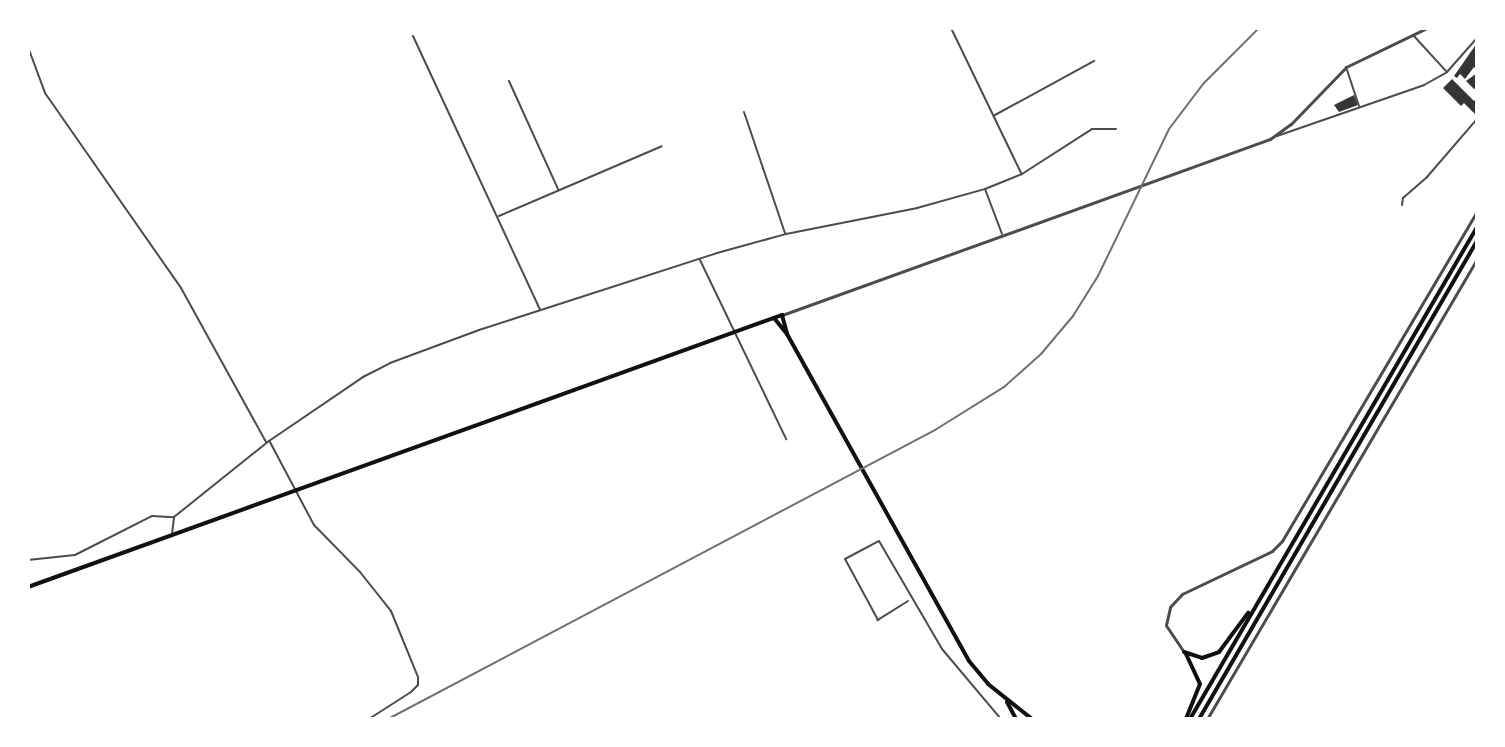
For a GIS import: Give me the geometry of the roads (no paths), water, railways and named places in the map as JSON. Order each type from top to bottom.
[{"type":"main road","points":[[1188,719],[1477,227]]},
{"type":"main road","points":[[1199,719],[1477,241]]},
{"type":"main road","points":[[28,587],[782,315],[787,334]]},
{"type":"main road","points":[[774,318],[787,334],[969,661],[1006,700],[1032,719]]},
{"type":"main road","points":[[1184,652],[1203,658],[1223,649],[1271,581]]},
{"type":"main road","points":[[1184,652],[1200,684],[1188,719]]},
{"type":"main road","points":[[1006,700],[1016,719]]},
{"type":"street","points":[[951,28],[1022,174]]},
{"type":"street","points":[[1277,136],[1346,67],[1427,28]]},
{"type":"street","points":[[1413,35],[1447,72]]},
{"type":"street","points":[[413,36],[541,310]]},
{"type":"street","points":[[782,315],[1424,85],[1447,72],[1477,38]]},
{"type":"street","points":[[28,47],[45,93],[181,288],[314,525],[360,572],[391,611],[418,677],[418,685],[369,719]]},
{"type":"street","points":[[994,115],[1094,61]]},
{"type":"street","points":[[1346,67],[1360,107]]},
{"type":"street","points":[[509,81],[559,190]]},
{"type":"street","points":[[744,112],[786,234]]},
{"type":"street","points":[[1402,205],[1403,198],[1427,177],[1477,119]]},
{"type":"street","points":[[28,560],[79,554],[152,516],[174,517],[268,442],[363,377],[479,330],[786,234],[917,208],[985,189],[1022,174],[1092,129],[1116,129]]},
{"type":"street","points":[[498,217],[662,146]]},
{"type":"street","points":[[985,189],[1003,235]]},
{"type":"street","points":[[1184,652],[1166,625],[1168,609],[1182,594],[1272,551],[1282,541],[1477,211]]},
{"type":"street","points":[[700,259],[786,439]]},
{"type":"street","points":[[1207,719],[1477,259]]},
{"type":"street","points":[[172,535],[174,517]]},
{"type":"street","points":[[908,601],[878,620],[845,559],[879,541],[949,660],[1001,719]]},
{"type":"railway","points":[[388,719],[935,430],[1004,387],[1041,354],[1073,316],[1098,276],[1169,129],[1203,84],[1259,28]]}]
